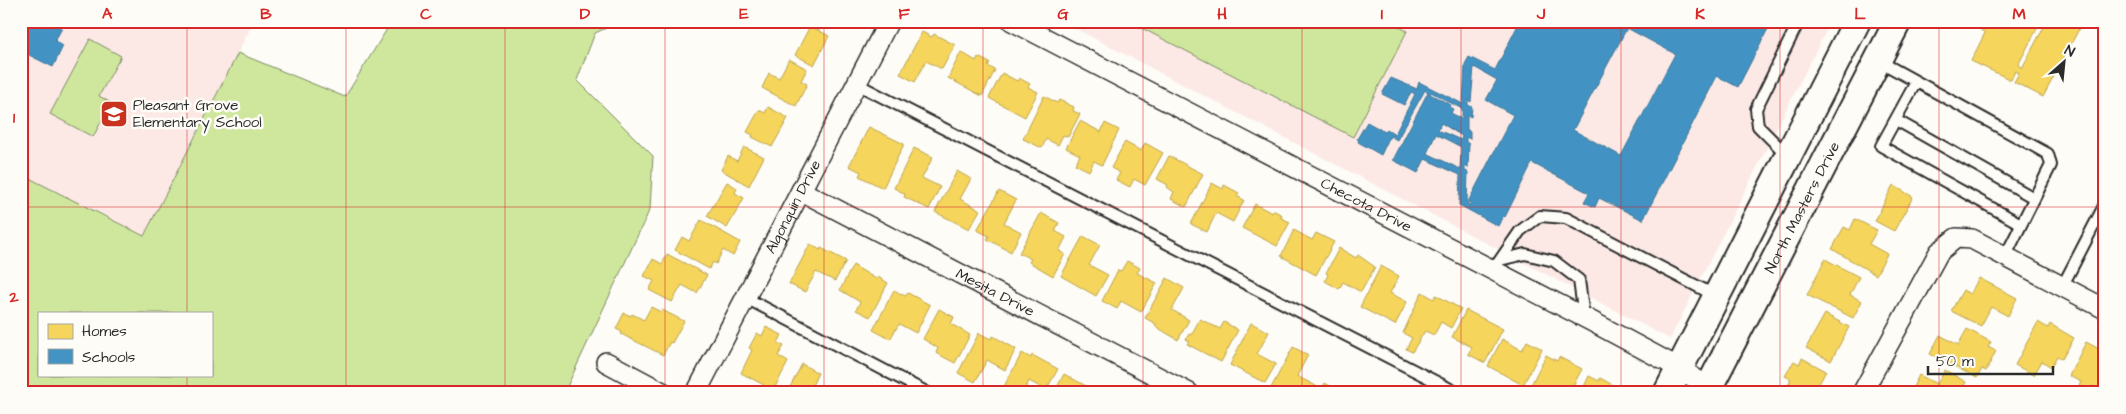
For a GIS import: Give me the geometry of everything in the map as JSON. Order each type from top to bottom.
[{"type":"main road","points":[[1666,393],[1857,21]]},
{"type":"main road","name":"North Masters Drive","points":[[1710,391],[1898,21]]},
{"type":"street","name":"Algonquin Drive","points":[[696,393],[802,192],[889,21]]},
{"type":"street","name":"Checota Drive","points":[[1012,21],[1496,265],[1584,317],[1680,368],[1710,391]]},
{"type":"street","name":"Mesita Drive","points":[[802,192],[1189,393]]},
{"type":"street","points":[[1862,393],[1939,252],[1956,238],[1972,239],[2105,309]]},
{"type":"street","points":[[606,362],[664,393]]},
{"type":"lane","points":[[1788,156],[1758,126],[1756,109],[1799,21]]},
{"type":"lane","points":[[1877,60],[2048,154],[2051,165],[2005,257]]},
{"type":"lane","points":[[1916,82],[1881,146],[2021,224]]},
{"type":"lane","points":[[857,84],[1458,393]]},
{"type":"lane","points":[[1896,120],[2034,198]]},
{"type":"lane","points":[[2062,287],[2105,204]]},
{"type":"lane","points":[[1496,265],[1520,232],[1540,216],[1566,218],[1716,296]]},
{"type":"lane","points":[[1496,265],[1525,254],[1554,262],[1579,280],[1584,317]]},
{"type":"lane","points":[[746,298],[928,393]]},
{"type":"shaded area","name":"Pleasant Grove Elementary School","points":[[21,21],[254,21],[144,236],[21,174]]},
{"type":"shaded area","points":[[1061,21],[1831,21],[1670,339]]},
{"type":"green space","points":[[392,21],[622,21],[595,33],[577,80],[653,156],[650,209],[564,393],[21,393],[21,174],[144,236],[238,53],[345,97]]},
{"type":"green space","points":[[1128,21],[1389,21],[1407,31],[1353,137]]},
{"type":"green space","points":[[90,39],[121,56],[99,96],[111,103],[93,137],[50,114]]},
{"type":"building: Homes","points":[[1968,21],[2041,21],[2018,65],[2022,68],[2047,21],[2064,21],[2079,29],[2043,97],[2014,82],[2019,73],[2015,71],[2011,80],[1971,61],[1985,33]]},
{"type":"building: Homes","points":[[810,26],[829,36],[814,65],[795,55]]},
{"type":"building: Homes","points":[[922,32],[932,37],[934,34],[955,45],[942,69],[926,61],[915,82],[900,74]]},
{"type":"building: Homes","points":[[961,52],[976,61],[978,57],[990,63],[988,66],[995,70],[982,96],[948,78]]},
{"type":"building: Homes","points":[[789,59],[807,69],[801,81],[807,84],[796,106],[762,88],[769,73],[779,78]]},
{"type":"building: Homes","points":[[1002,73],[1017,81],[1019,78],[1030,84],[1028,87],[1038,92],[1025,117],[989,98]]},
{"type":"building: Homes","points":[[1044,96],[1057,103],[1059,100],[1074,107],[1073,111],[1080,114],[1068,137],[1063,135],[1058,145],[1046,139],[1042,148],[1023,139]]},
{"type":"building: Homes","points":[[768,107],[788,118],[772,147],[752,137],[753,135],[747,132],[759,110],[765,113]]},
{"type":"building: Homes","points":[[1080,121],[1101,132],[1105,123],[1119,130],[1102,165],[1094,161],[1089,171],[1075,164],[1080,155],[1066,148]]},
{"type":"building: Homes","points":[[869,127],[904,144],[883,188],[859,176],[861,172],[849,166]]},
{"type":"building: Homes","points":[[1125,142],[1141,151],[1145,143],[1163,153],[1145,185],[1134,179],[1130,187],[1116,180],[1120,173],[1111,168]]},
{"type":"building: Homes","points":[[744,147],[764,157],[749,186],[721,170],[728,156],[737,161]]},
{"type":"building: Homes","points":[[914,148],[933,157],[922,178],[940,187],[929,209],[904,197],[905,194],[894,188]]},
{"type":"building: Homes","points":[[1169,156],[1203,174],[1186,207],[1171,199],[1174,192],[1167,187],[1168,185],[1157,179]]},
{"type":"building: Homes","points":[[957,171],[971,179],[960,199],[980,210],[969,229],[935,212]]},
{"type":"building: Homes","points":[[727,182],[737,188],[735,193],[744,198],[727,228],[707,216]]},
{"type":"building: Homes","points":[[1212,183],[1223,189],[1224,185],[1239,193],[1237,196],[1244,200],[1233,222],[1216,213],[1207,232],[1191,224]]},
{"type":"building: Homes","points":[[1893,185],[1913,197],[1894,231],[1875,221]]},
{"type":"building: Homes","points":[[999,191],[1016,200],[1004,223],[1021,232],[1011,252],[987,239],[989,236],[977,230]]},
{"type":"building: Homes","points":[[1255,204],[1272,213],[1273,210],[1282,215],[1281,218],[1290,222],[1277,246],[1242,228]]},
{"type":"building: Homes","points":[[1041,213],[1059,223],[1055,231],[1066,237],[1059,251],[1065,254],[1053,276],[1029,262],[1031,259],[1019,253]]},
{"type":"building: Homes","points":[[1855,219],[1877,230],[1869,244],[1887,254],[1876,275],[1832,249],[1844,227],[1850,230]]},
{"type":"building: Homes","points":[[701,220],[740,242],[733,256],[723,250],[716,264],[713,262],[709,269],[675,250],[682,237],[689,241]]},
{"type":"building: Homes","points":[[1294,230],[1312,240],[1316,233],[1334,242],[1316,275],[1281,256]]},
{"type":"building: Homes","points":[[1083,236],[1100,245],[1089,265],[1108,275],[1096,296],[1061,276]]},
{"type":"building: Homes","points":[[810,244],[846,261],[835,281],[816,272],[805,292],[789,284]]},
{"type":"building: Homes","points":[[1339,248],[1356,258],[1358,255],[1375,267],[1361,292],[1343,282],[1339,289],[1325,281],[1328,275],[1326,273]]},
{"type":"building: Homes","points":[[667,254],[707,275],[697,293],[682,285],[672,302],[649,290],[654,281],[644,276],[653,259],[662,264]]},
{"type":"building: Homes","points":[[1825,259],[1859,277],[1850,295],[1862,301],[1853,318],[1807,295]]},
{"type":"building: Homes","points":[[1127,261],[1140,268],[1137,273],[1157,283],[1141,312],[1121,301],[1117,309],[1102,301],[1118,270],[1121,271]]},
{"type":"building: Homes","points":[[853,265],[876,279],[878,277],[888,283],[870,317],[856,310],[860,302],[840,290]]},
{"type":"building: Homes","points":[[1381,266],[1399,276],[1390,293],[1407,302],[1395,325],[1360,307]]},
{"type":"building: Homes","points":[[1167,278],[1184,288],[1172,310],[1189,320],[1178,340],[1145,318]]},
{"type":"building: Homes","points":[[1979,278],[2017,298],[2008,316],[1991,307],[1981,326],[1951,311],[1963,290],[1970,294]]},
{"type":"building: Homes","points":[[894,290],[905,296],[908,293],[930,305],[916,333],[899,324],[890,339],[873,330]]},
{"type":"building: Homes","points":[[1422,292],[1434,299],[1436,295],[1461,309],[1451,328],[1441,322],[1434,335],[1425,331],[1412,352],[1406,349],[1412,338],[1403,333]]},
{"type":"building: Homes","points":[[651,307],[661,312],[662,310],[684,321],[663,355],[621,334],[622,332],[616,329],[624,313],[631,316],[632,314],[644,320]]},
{"type":"building: Homes","points":[[939,309],[954,317],[951,324],[970,335],[955,363],[936,353],[938,348],[923,339]]},
{"type":"building: Homes","points":[[1466,310],[1503,329],[1485,363],[1468,354],[1472,347],[1452,337]]},
{"type":"building: Homes","points":[[1825,314],[1849,327],[1831,361],[1806,348]]},
{"type":"building: Homes","points":[[1200,319],[1220,329],[1224,322],[1238,330],[1221,362],[1187,344],[1189,341],[1186,339],[1189,334],[1191,335]]},
{"type":"building: Homes","points":[[2038,322],[2048,328],[2050,324],[2074,338],[2062,359],[2057,356],[2051,367],[2042,361],[2034,375],[2015,365]]},
{"type":"building: Homes","points":[[1251,323],[1269,332],[1257,354],[1276,364],[1265,383],[1230,365]]},
{"type":"building: Homes","points":[[766,327],[782,335],[778,343],[784,346],[778,356],[788,362],[772,393],[760,393],[764,385],[741,373],[752,350],[749,348],[757,333],[762,336]]},
{"type":"building: Homes","points":[[1967,329],[1991,342],[1988,347],[1996,351],[1986,371],[1982,369],[1977,378],[1930,354],[1940,335],[1958,345]]},
{"type":"building: Homes","points":[[979,333],[991,339],[993,336],[1016,349],[1005,370],[987,360],[975,382],[958,373]]},
{"type":"building: Homes","points":[[1502,339],[1522,350],[1527,341],[1542,349],[1523,385],[1488,366]]},
{"type":"building: Homes","points":[[2086,342],[2105,352],[2105,393],[2092,386],[2089,393],[2078,393],[2076,392],[2081,382],[2069,376]]},
{"type":"building: Homes","points":[[1293,347],[1308,355],[1297,376],[1316,386],[1312,393],[1280,393],[1271,388]]},
{"type":"building: Homes","points":[[1022,353],[1031,358],[1032,355],[1058,369],[1046,390],[1029,381],[1023,393],[1002,393],[1001,392]]},
{"type":"building: Homes","points":[[1546,355],[1557,361],[1559,357],[1582,369],[1569,393],[1553,385],[1549,393],[1527,393]]},
{"type":"building: Homes","points":[[1802,358],[1826,371],[1814,393],[1785,393],[1791,379],[1785,376],[1794,361],[1799,364]]},
{"type":"building: Homes","points":[[802,364],[818,373],[809,392],[811,393],[787,393]]},
{"type":"building: Homes","points":[[1945,370],[1966,382],[1960,393],[1910,393],[1919,375],[1937,384]]},
{"type":"building: Homes","points":[[1064,374],[1099,393],[1054,393]]},
{"type":"building: Homes","points":[[1589,376],[1599,381],[1600,378],[1624,391],[1623,393],[1581,393]]},
{"type":"building: Homes","points":[[1325,383],[1343,393],[1319,393]]},
{"type":"building: Homes","points":[[1351,387],[1362,393],[1348,393]]},
{"type":"building: Homes","points":[[1376,387],[1387,393],[1373,393]]},
{"type":"building: Schools","points":[[21,21],[56,21],[55,25],[62,28],[55,41],[63,46],[53,67],[21,51]]},
{"type":"building: Schools","points":[[1520,21],[1772,21],[1738,87],[1717,76],[1643,220],[1599,198],[1595,207],[1584,202],[1589,193],[1532,163],[1505,217],[1503,216],[1498,226],[1459,205],[1460,175],[1425,159],[1418,173],[1393,160],[1428,92],[1425,90],[1397,140],[1390,136],[1381,155],[1358,142],[1359,140],[1357,139],[1367,122],[1385,132],[1387,129],[1395,134],[1415,94],[1411,92],[1404,105],[1382,94],[1391,78],[1417,89],[1419,82],[1463,104],[1465,64],[1469,57],[1495,70]],"holes":[[[1627,28],[1675,54],[1621,156],[1573,130]],[[1474,67],[1497,80],[1486,100],[1513,115],[1468,202],[1471,203],[1470,205],[1467,203],[1468,172],[1465,171],[1465,166],[1468,168],[1469,144],[1466,142],[1466,137],[1470,139],[1470,132],[1467,129],[1467,115],[1471,117],[1472,107],[1468,105],[1468,100],[1471,102]],[[1431,92],[1462,109],[1462,119],[1451,113],[1453,109],[1450,107],[1451,105],[1430,94]],[[1441,123],[1462,136],[1461,140],[1438,130]],[[1436,134],[1461,147],[1460,169],[1427,153]]]},
{"type":"place","name":"Pleasant Grove Elementary School","points":[[114,114]]}]
